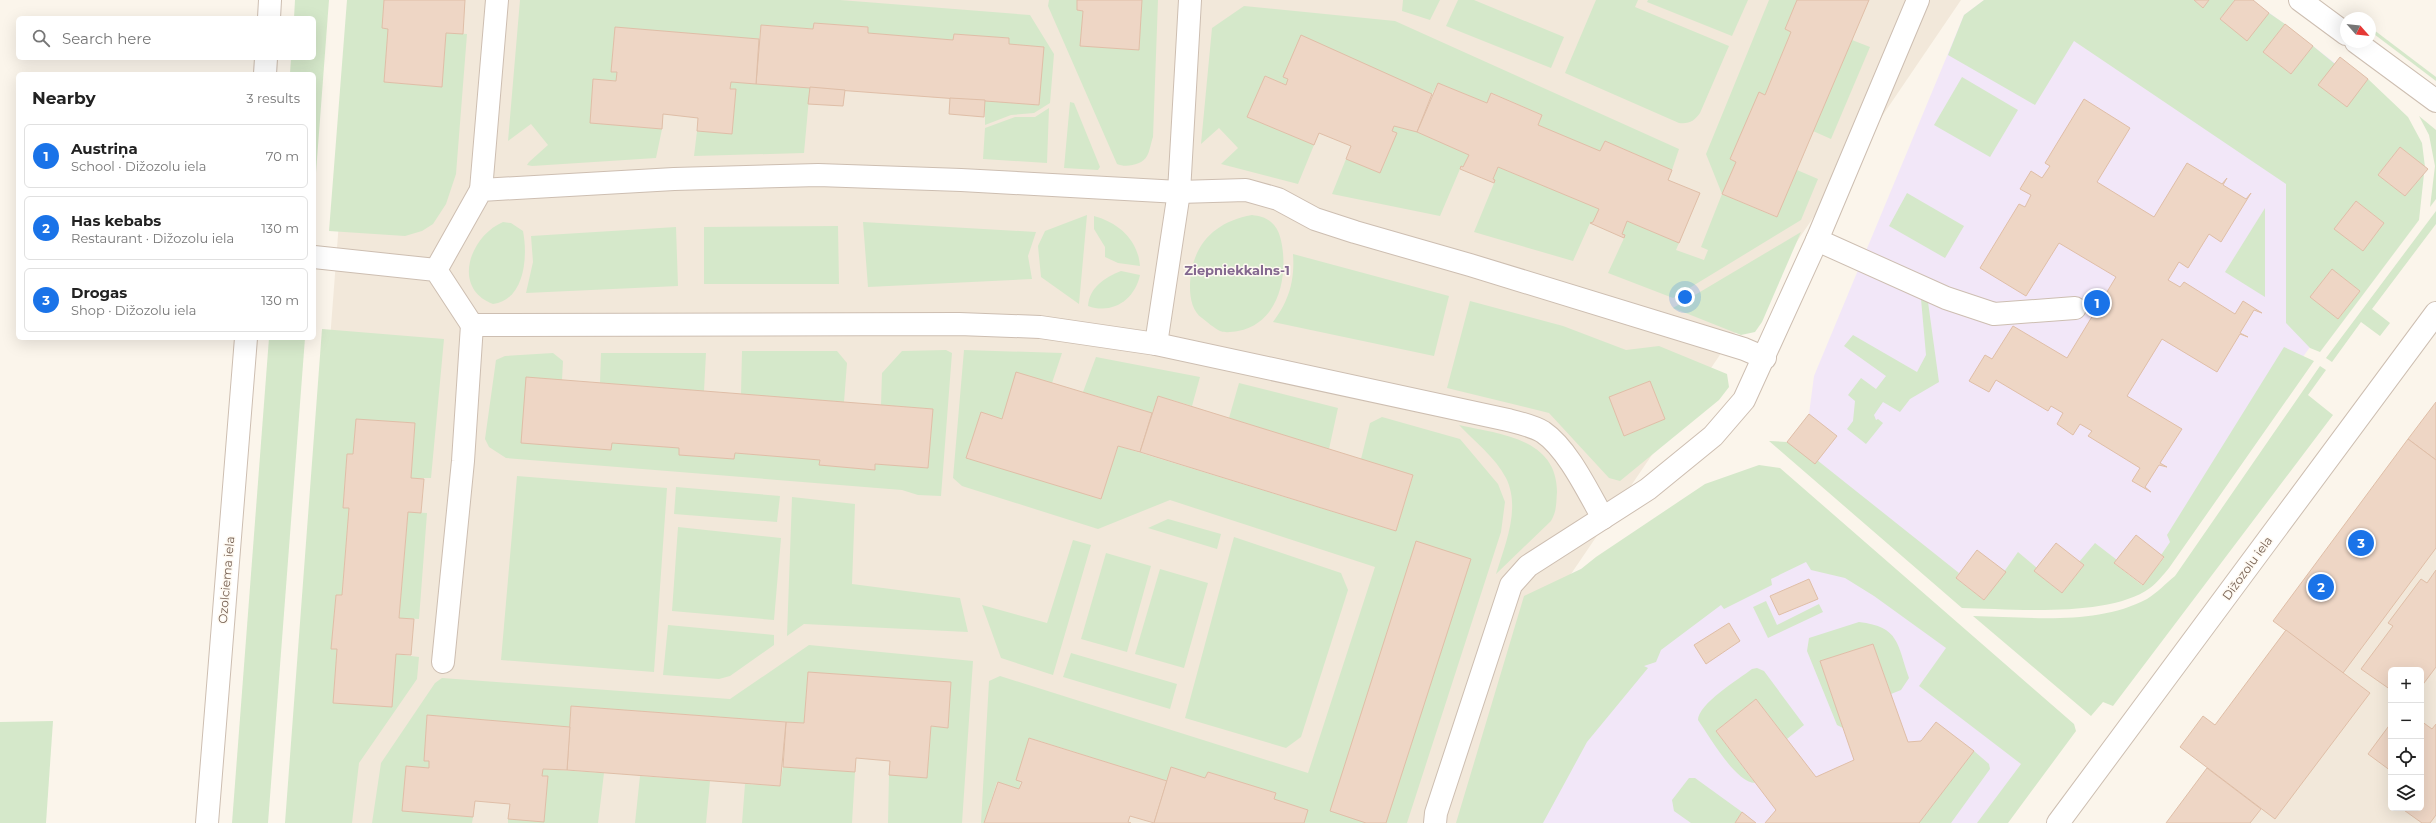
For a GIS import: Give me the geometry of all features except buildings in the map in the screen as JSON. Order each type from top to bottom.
[{"type":"street","points":[[268,16],[270,0]]},
{"type":"street","points":[[436,270],[481,190],[497,0]]},
{"type":"street","points":[[1156,344],[1179,192],[1190,0]]},
{"type":"street","points":[[1435,823],[1436,813],[1511,585],[1528,566],[1648,489],[1713,436],[1744,400],[1765,358],[1817,240],[1918,0]]},
{"type":"street","points":[[2300,0],[2340,30]]},
{"type":"street","points":[[2364,48],[2436,101]]},
{"type":"street","points":[[264,72],[266,60]]},
{"type":"street","points":[[481,190],[674,178],[818,175],[1179,192],[1246,190],[1278,199],[1315,219],[1699,335],[1765,358]]},
{"type":"street","points":[[1817,240],[1946,298],[1994,314],[2075,308]]},
{"type":"street","points":[[316,257],[436,270]]},
{"type":"street","points":[[436,270],[472,325],[463,461],[443,662]]},
{"type":"street","name":"Dižozolu iela","points":[[2058,823],[2436,313]]},
{"type":"street","points":[[472,325],[967,324],[1040,327],[1156,344],[1508,420],[1532,427],[1554,441],[1580,478],[1603,518]]},
{"type":"street","name":"Ozolciema iela","points":[[207,823],[246,340]]},
{"type":"shaded area","points":[[356,0],[1961,0],[1571,574],[1493,823],[293,823]]},
{"type":"shaded area","points":[[1984,0],[2253,0],[2335,63],[2340,57],[2368,79],[2347,106],[2428,169],[2342,276],[2360,291],[2333,315],[2161,555],[2164,557],[2143,585],[2114,563],[2084,565],[2062,593],[2034,571],[1984,600],[1956,578],[1959,574],[1787,442],[1809,414],[1814,376],[1964,15]]},
{"type":"shaded area","points":[[1763,478],[2063,729],[1993,823],[1493,823],[1571,574]]},
{"type":"shaded area","points":[[2436,539],[2436,823],[2222,823]]},
{"type":"green space","points":[[295,0],[329,0],[316,172],[316,72],[290,72],[291,60],[316,60],[316,16],[294,16]]},
{"type":"green space","points":[[347,0],[384,0],[382,28],[388,29],[384,82],[442,87],[446,33],[467,34],[456,174],[446,204],[433,224],[422,231],[405,236],[329,231]]},
{"type":"green space","points":[[520,0],[840,0],[1030,15],[1054,54],[1050,103],[1034,113],[1011,115],[985,125],[985,100],[1039,105],[1043,47],[1009,44],[1009,38],[954,34],[953,40],[868,33],[868,27],[814,23],[813,29],[761,25],[759,39],[615,27],[611,71],[617,72],[616,81],[593,79],[590,123],[662,129],[656,158],[532,166],[527,165],[548,145],[531,124],[508,141]]},
{"type":"green space","points":[[1049,0],[1077,0],[1077,10],[1083,11],[1080,46],[1139,50],[1142,0],[1158,0],[1153,137],[1148,154],[1145,159],[1138,164],[1125,166],[1117,164],[1048,6]]},
{"type":"green space","points":[[1403,0],[1440,0],[1430,20],[1402,11]]},
{"type":"green space","points":[[1458,0],[1474,0],[1564,37],[1551,68],[1446,26]]},
{"type":"green space","points":[[1596,0],[1638,0],[1635,7],[1729,46],[1700,113],[1694,120],[1686,123],[1679,123],[1565,73]]},
{"type":"green space","points":[[1648,0],[1748,0],[1732,36],[1647,2]]},
{"type":"green space","points":[[1769,0],[1797,0],[1785,29],[1791,32],[1765,95],[1759,93],[1730,159],[1736,162],[1722,194],[1706,154]]},
{"type":"green space","points":[[1984,0],[2194,0],[2203,8],[2209,0],[2235,0],[2220,19],[2247,40],[2269,13],[2285,24],[2263,52],[2291,74],[2313,46],[2335,64],[2347,106],[2368,79],[2408,117],[2422,143],[2425,167],[2400,147],[2378,175],[2405,196],[2424,174],[2419,220],[2320,352],[2310,348],[2286,323],[2286,184],[2074,41],[2035,105],[1948,55],[1964,15]],"holes":[[[2356,201],[2384,223],[2363,251],[2335,229]],[[2332,269],[2360,291],[2338,319],[2310,297]]]},
{"type":"green space","points":[[1244,6],[1395,21],[1679,149],[1672,170],[1605,141],[1600,151],[1538,125],[1542,115],[1492,93],[1487,103],[1438,83],[1432,94],[1301,36],[1283,77],[1288,79],[1286,85],[1265,76],[1247,117],[1314,145],[1298,184],[1221,164],[1238,148],[1219,128],[1201,144],[1212,28]]},
{"type":"green space","points":[[2376,32],[2436,77],[2436,81],[2376,36]]},
{"type":"green space","points":[[1852,40],[1870,47],[1831,139],[1813,131]]},
{"type":"green space","points":[[1962,77],[2018,110],[1990,157],[1934,125]]},
{"type":"green space","points":[[731,82],[810,87],[804,153],[694,156],[697,131],[732,134],[736,89],[730,89]]},
{"type":"green space","points":[[1070,102],[1074,103],[1100,167],[1098,170],[1064,168]]},
{"type":"green space","points":[[1049,108],[1047,163],[983,159],[985,128],[1015,117],[1035,117]]},
{"type":"green space","points":[[2419,116],[2436,130],[2436,199],[2430,207],[2435,166],[2429,135]]},
{"type":"green space","points":[[1394,126],[1417,132],[1469,155],[1463,167],[1461,166],[1440,216],[1332,194],[1346,159],[1380,173],[1397,133],[1392,131]]},
{"type":"green space","points":[[1498,167],[1599,209],[1593,222],[1590,223],[1573,261],[1474,232],[1495,181],[1493,179]]},
{"type":"green space","points":[[1797,170],[1818,179],[1801,220],[1673,298],[1608,273],[1625,236],[1622,234],[1627,221],[1679,243],[1676,250],[1704,260],[1708,250],[1701,247],[1722,194],[1776,217]]},
{"type":"green space","points":[[1907,193],[1964,226],[1945,258],[1889,226]]},
{"type":"green space","points":[[2265,208],[2265,297],[2225,272]]},
{"type":"green space","points":[[2436,211],[2436,224],[2372,309],[2390,323],[2380,336],[2361,322],[2332,362],[2326,358]]},
{"type":"green space","points":[[1087,215],[1079,304],[1041,277],[1038,246],[1045,231]]},
{"type":"green space","points":[[1252,215],[1269,220],[1277,228],[1280,236],[1283,253],[1283,265],[1280,290],[1276,301],[1269,312],[1261,320],[1251,327],[1238,331],[1222,332],[1213,327],[1199,315],[1193,305],[1190,288],[1194,261],[1199,249],[1206,239],[1215,231],[1225,224]]},
{"type":"green space","points":[[1094,216],[1111,223],[1126,234],[1135,248],[1140,266],[1118,263],[1105,257],[1105,247],[1094,229]]},
{"type":"green space","points":[[503,222],[511,223],[523,231],[525,252],[524,264],[518,286],[512,294],[504,301],[493,304],[480,296],[472,286],[469,275],[470,262],[474,250],[482,238],[491,229]]},
{"type":"green space","points":[[863,222],[1036,232],[1028,256],[1032,279],[868,287]]},
{"type":"green space","points":[[838,226],[839,284],[704,284],[704,227]]},
{"type":"green space","points":[[676,227],[678,286],[526,293],[533,262],[531,236]]},
{"type":"green space","points":[[1801,232],[1762,322],[1755,332],[1741,335],[1673,308]]},
{"type":"green space","points":[[1293,254],[1449,296],[1434,356],[1273,322],[1279,314],[1290,290],[1293,273]]},
{"type":"green space","points":[[1121,271],[1140,275],[1137,284],[1128,298],[1122,303],[1106,308],[1088,306],[1091,294],[1099,284],[1109,276]]},
{"type":"green space","points":[[1921,299],[1928,302],[1939,382],[1910,399],[1900,412],[1883,402],[1874,415],[1876,420],[1878,419],[1883,423],[1866,444],[1847,429],[1853,421],[1855,401],[1848,395],[1861,378],[1876,389],[1886,376],[1844,346],[1853,335],[1917,372],[1926,355]]},
{"type":"green space","points":[[1470,301],[1563,326],[1626,350],[1659,346],[1727,374],[1729,387],[1719,400],[1620,481],[1609,478],[1549,413],[1447,388]],"holes":[[[1650,381],[1665,419],[1624,436],[1609,397]]]},
{"type":"green space","points":[[322,329],[444,339],[431,478],[411,478],[415,423],[356,419],[353,454],[347,454],[343,507],[349,508],[342,595],[336,595],[331,648],[337,649],[333,702],[392,707],[396,654],[419,657],[417,679],[359,763],[352,823],[285,823]]},
{"type":"green space","points":[[269,340],[305,340],[268,823],[232,823]]},
{"type":"green space","points":[[2284,347],[2314,361],[2169,568],[2150,588],[2132,598],[2110,604],[2059,610],[1962,608],[1769,441],[1787,442],[1815,463],[1817,460],[1959,573],[1956,578],[1984,600],[2018,552],[2037,568],[2034,571],[2062,593],[2084,565],[2079,562],[2095,543],[2117,560],[2115,564],[2142,585],[2164,558],[2161,555],[2170,542],[2167,535]]},
{"type":"green space","points":[[946,350],[952,353],[941,496],[918,495],[902,490],[506,458],[489,447],[485,439],[496,360],[505,356],[553,353],[563,361],[562,380],[611,450],[612,443],[679,448],[679,455],[734,459],[735,453],[820,460],[820,465],[875,470],[875,464],[928,468],[933,409],[881,405],[882,373],[902,351]]},
{"type":"green space","points":[[964,350],[1062,353],[1052,383],[1002,419],[981,412],[967,458],[1101,499],[1118,446],[1396,531],[1413,476],[1361,459],[1370,423],[1382,417],[1460,439],[1498,484],[1505,502],[1501,532],[1407,823],[1304,823],[1308,810],[1274,799],[1276,793],[1208,772],[1205,778],[1171,767],[1167,781],[1030,738],[1019,789],[997,782],[984,823],[981,823],[989,681],[1000,676],[1308,773],[1375,567],[1170,500],[1098,529],[962,486],[953,478]]},
{"type":"green space","points":[[742,351],[837,351],[847,363],[844,402],[741,394]]},
{"type":"green space","points":[[601,353],[706,353],[704,391],[600,383]]},
{"type":"green space","points":[[1096,357],[1200,377],[1192,406],[1158,396],[1152,413],[1083,392]]},
{"type":"green space","points":[[2320,366],[2326,370],[2308,395],[2333,415],[2113,706],[2103,702],[2091,716],[1973,616],[2039,618],[2084,617],[2127,608],[2151,597],[2175,576]]},
{"type":"green space","points":[[1239,383],[1338,408],[1329,449],[1229,418]]},
{"type":"green space","points":[[1459,425],[1508,436],[1537,449],[1547,460],[1554,474],[1557,492],[1555,510],[1551,521],[1496,574],[1507,539],[1512,514],[1510,490],[1506,478],[1497,464]]},
{"type":"green space","points":[[1759,465],[1780,468],[2074,724],[2076,731],[2008,823],[1977,823],[2021,764],[1919,686],[1946,648],[1874,596],[1845,578],[1811,570],[1806,562],[1771,579],[1772,585],[1724,609],[1721,605],[1661,650],[1656,662],[1644,666],[1648,668],[1587,742],[1543,823],[1456,823],[1524,596],[1581,569],[1596,557],[1705,484]]},
{"type":"green space","points":[[517,476],[667,488],[654,672],[501,660]]},
{"type":"green space","points":[[676,487],[780,496],[777,522],[674,514]]},
{"type":"green space","points":[[792,497],[855,504],[852,584],[960,598],[968,632],[804,624],[787,636]]},
{"type":"green space","points":[[408,512],[427,513],[419,619],[399,618]]},
{"type":"green space","points":[[1168,519],[1221,534],[1217,549],[1148,528]]},
{"type":"green space","points":[[678,527],[781,538],[774,620],[672,611]]},
{"type":"green space","points":[[1234,537],[1341,573],[1348,590],[1301,737],[1286,748],[1185,718]]},
{"type":"green space","points":[[1073,540],[1091,545],[1053,675],[1001,658],[982,605],[1047,623]]},
{"type":"green space","points":[[1106,553],[1151,566],[1127,652],[1081,639]]},
{"type":"green space","points":[[1160,569],[1208,583],[1184,668],[1135,654]]},
{"type":"green space","points":[[1766,601],[1777,625],[1819,604],[1823,612],[1768,638],[1753,607]]},
{"type":"green space","points":[[1859,622],[1872,624],[1890,633],[1899,647],[1909,678],[1901,690],[1891,694],[1873,644],[1820,661],[1843,728],[1837,725],[1807,651],[1809,638]]},
{"type":"green space","points":[[668,625],[774,635],[774,645],[730,676],[719,679],[663,675]]},
{"type":"green space","points":[[809,645],[973,661],[962,823],[888,823],[889,775],[927,777],[931,726],[948,728],[951,682],[808,672],[804,723],[571,706],[570,727],[427,715],[424,761],[429,761],[429,768],[406,766],[402,811],[473,817],[472,823],[372,823],[381,763],[435,683],[442,678],[730,699]]},
{"type":"green space","points":[[1071,653],[1177,684],[1170,709],[1063,677]]},
{"type":"green space","points":[[1757,668],[1764,671],[1804,725],[1787,739],[1756,699],[1716,731],[1755,783],[1747,781],[1731,767],[1698,720],[1700,714],[1712,699],[1752,669]]},
{"type":"green space","points":[[53,721],[46,823],[0,823],[0,722]]},
{"type":"green space","points":[[1974,751],[1989,764],[1990,769],[1951,823],[1919,823]]},
{"type":"green space","points":[[783,767],[855,772],[852,823],[742,823],[745,784],[780,786]]},
{"type":"green space","points":[[543,769],[604,773],[598,823],[508,823],[508,819],[544,821],[548,777],[542,776]]},
{"type":"green space","points":[[640,776],[710,781],[706,823],[635,823]]},
{"type":"green space","points":[[1689,778],[1695,778],[1742,812],[1735,823],[1691,823],[1674,811],[1672,800]]},
{"type":"place","name":"Austriņa","points":[[2097,303]]},
{"type":"place","name":"Drogas","points":[[2361,543]]},
{"type":"place","name":"Has kebabs","points":[[2321,587]]},
{"type":"district","name":"Ziepniekkalns-1","points":[[1237,270]]}]
